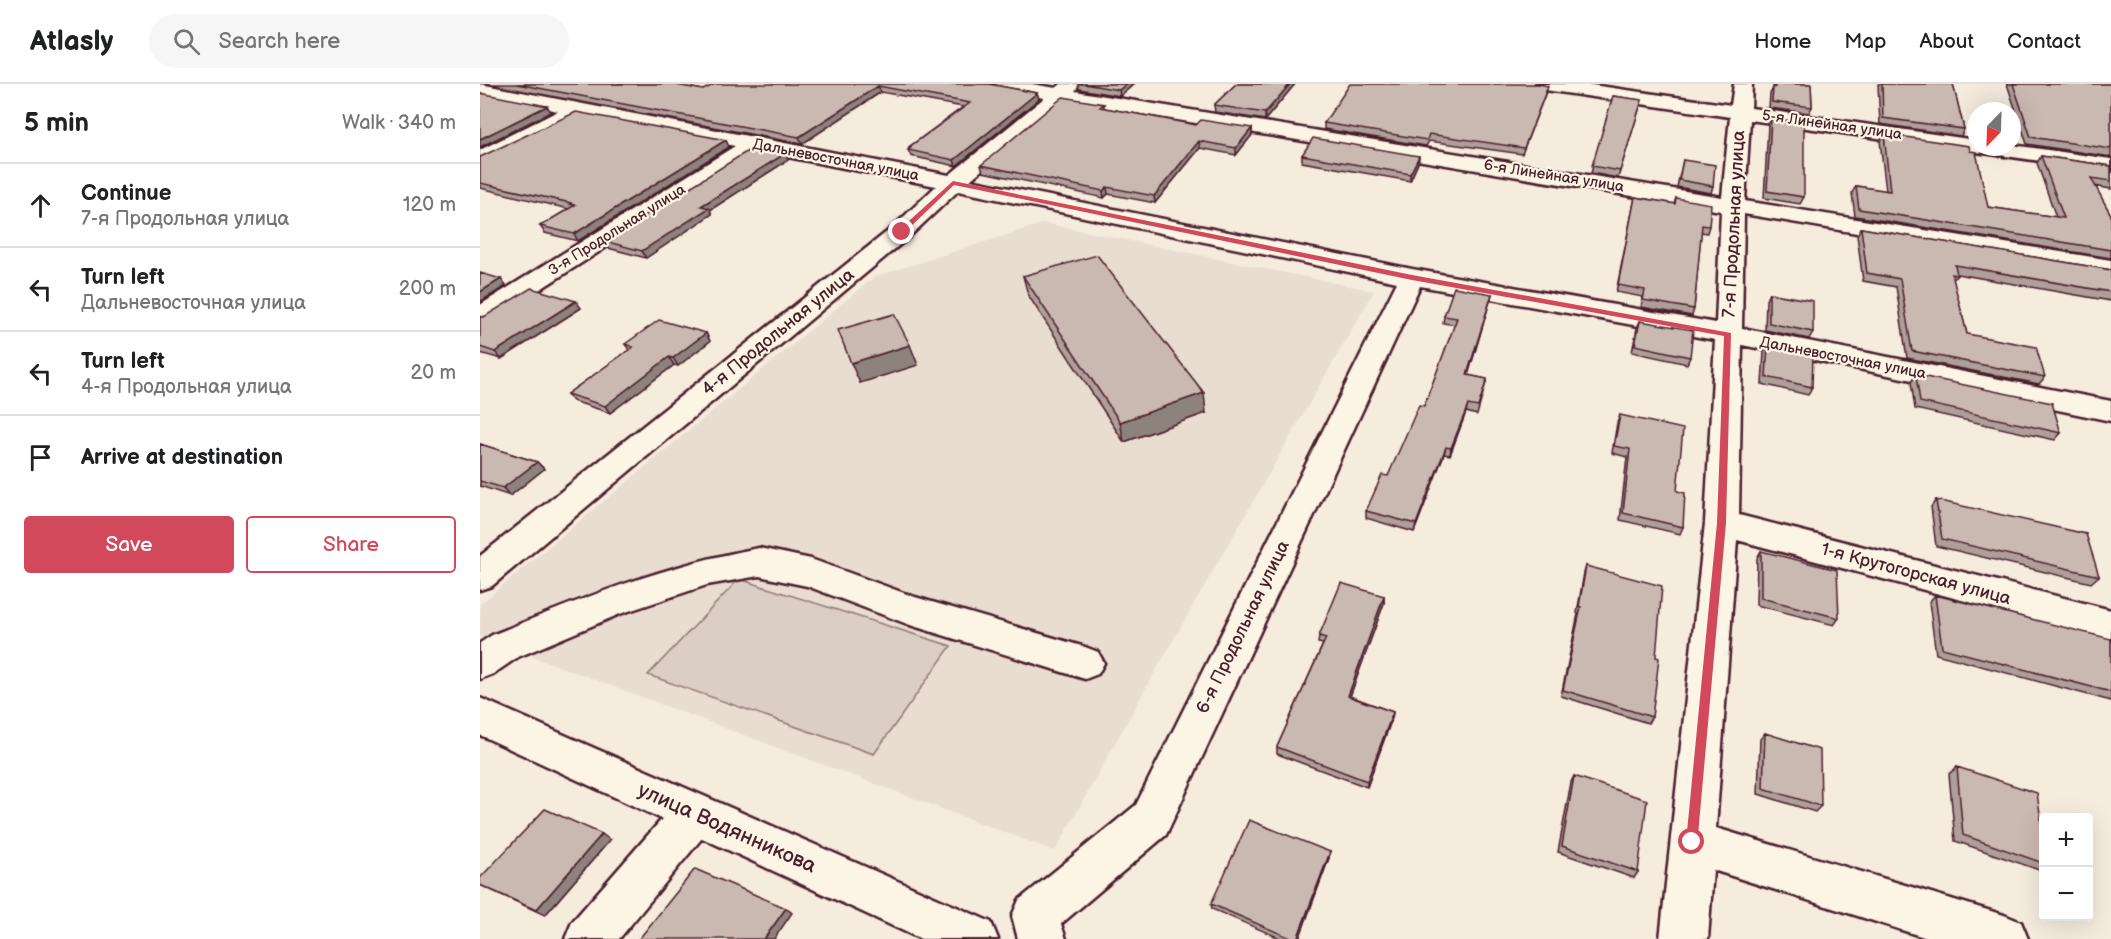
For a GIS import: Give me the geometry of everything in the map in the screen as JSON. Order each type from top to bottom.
[{"type":"street","name":"6-я Линейная улица","points":[[996,84],[1066,89],[1733,206],[2111,268]]},
{"type":"street","name":"5-я Линейная улица","points":[[1545,84],[1742,98],[1967,144]]},
{"type":"street","name":"4-я Продольная улица","points":[[480,576],[902,232],[953,183],[1066,89]]},
{"type":"street","name":"Дальневосточная улица","points":[[480,90],[755,143],[1412,278],[1728,334],[2111,411]]},
{"type":"street","name":"7-я Продольная улица","points":[[1684,939],[1722,523],[1733,206],[1742,98]]},
{"type":"street","points":[[480,158],[578,109]]},
{"type":"street","name":"3-я Продольная улица","points":[[480,316],[755,143]]},
{"type":"street","points":[[2021,152],[2111,165]]},
{"type":"street","name":"6-я Продольная улица","points":[[1042,939],[1035,916],[1150,820],[1412,278]]},
{"type":"street","name":"1-я Крутогорская улица","points":[[1722,523],[2111,625]]},
{"type":"street","points":[[480,663],[505,646],[608,603],[707,571],[759,562],[811,573],[910,610],[1085,663]]},
{"type":"street","name":"улица Водянникова","points":[[480,716],[974,939]]},
{"type":"street","points":[[589,939],[694,814]]},
{"type":"street","points":[[1692,842],[2004,939]]},
{"type":"shaded area","points":[[1044,223],[1374,291],[1152,677],[1055,851],[480,637],[480,604],[874,277]]},
{"type":"shaded area","points":[[739,579],[951,646],[874,754],[648,675]]},
{"type":"building","points":[[517,84],[671,84],[703,90],[715,84],[989,84],[1037,93],[954,160],[908,150],[970,103],[878,86],[799,137]]},
{"type":"building","points":[[1084,84],[1126,84],[1119,90]]},
{"type":"building","points":[[1236,84],[1290,84],[1265,113],[1214,105]]},
{"type":"building","points":[[1350,84],[1539,84],[1548,86],[1524,148],[1429,134],[1427,140],[1324,123]]},
{"type":"building","points":[[1775,84],[1811,84],[1812,107],[1772,102]]},
{"type":"building","points":[[1882,84],[1953,84],[1964,129],[1883,118]]},
{"type":"building","points":[[2013,84],[2111,84],[2111,149],[2031,137]]},
{"type":"building","points":[[480,93],[547,106],[480,139]]},
{"type":"building","points":[[1613,96],[1642,100],[1620,171],[1592,166]]},
{"type":"building","points":[[1063,97],[1104,104],[1100,107],[1196,125],[1201,120],[1252,128],[1236,148],[1199,141],[1154,196],[1107,187],[1103,191],[981,165]]},
{"type":"building","points":[[576,112],[726,140],[574,234],[540,226],[575,205],[480,183],[480,157]]},
{"type":"building","points":[[1771,118],[1804,123],[1804,197],[1767,191]]},
{"type":"building","points":[[1884,134],[1967,146],[1967,156],[1977,156],[1988,207],[2064,218],[2041,156],[2111,166],[2111,181],[2091,178],[2111,215],[2111,250],[1859,209],[1856,186],[1890,191]]},
{"type":"building","points":[[1313,138],[1419,156],[1410,174],[1302,155]]},
{"type":"building","points":[[754,147],[786,153],[701,206],[709,208],[642,251],[604,241]]},
{"type":"building","points":[[1683,160],[1715,165],[1713,186],[1679,180]]},
{"type":"building","points":[[1635,197],[1675,204],[1676,198],[1711,204],[1709,226],[1702,225],[1694,309],[1643,300],[1645,290],[1618,285]]},
{"type":"building","points":[[1861,228],[2111,270],[2111,292],[1955,265],[1957,275],[1952,274],[1967,334],[2036,347],[2045,377],[1912,351],[1900,279],[1867,273]]},
{"type":"building","points":[[1097,255],[1204,393],[1120,422],[1023,276]]},
{"type":"building","points":[[480,273],[501,279],[480,292]]},
{"type":"building","points":[[1454,287],[1492,294],[1467,375],[1487,379],[1478,407],[1468,405],[1451,448],[1446,447],[1416,524],[1366,511],[1382,475],[1388,476],[1419,405],[1424,406],[1457,318],[1444,316]]},
{"type":"building","points":[[531,288],[576,301],[495,352],[480,347],[480,317],[484,317]]},
{"type":"building","points":[[1769,293],[1813,301],[1813,332],[1769,323]]},
{"type":"building","points":[[894,314],[910,345],[851,363],[838,330]]},
{"type":"building","points":[[659,320],[706,333],[673,358],[669,357],[605,406],[567,394],[633,347],[625,344]]},
{"type":"building","points":[[1640,321],[1693,330],[1690,357],[1635,345]]},
{"type":"building","points":[[1768,345],[1813,354],[1812,387],[1766,377]]},
{"type":"building","points":[[1916,375],[2052,403],[2061,433],[1920,402]]},
{"type":"building","points":[[1620,415],[1683,429],[1677,491],[1685,493],[1683,527],[1623,513],[1630,449],[1614,446]]},
{"type":"building","points":[[480,444],[537,462],[503,488],[480,481]]},
{"type":"building","points":[[1936,500],[2086,534],[2099,576],[1942,539]]},
{"type":"building","points":[[1761,551],[1837,570],[1839,618],[1761,598]]},
{"type":"building","points":[[1586,566],[1662,586],[1656,657],[1659,658],[1652,717],[1563,690],[1581,607],[1579,606]]},
{"type":"building","points":[[1341,583],[1384,596],[1348,696],[1393,712],[1367,781],[1277,747],[1326,638],[1319,636]]},
{"type":"building","points":[[1935,595],[2111,639],[2111,692],[1942,648]]},
{"type":"building","points":[[1765,733],[1820,750],[1821,806],[1763,788]]},
{"type":"building","points":[[1957,767],[2037,793],[2040,813],[2039,862],[1963,835]]},
{"type":"building","points":[[1574,776],[1647,800],[1638,872],[1562,846]]},
{"type":"building","points":[[545,809],[602,834],[536,910],[480,885],[480,878]]},
{"type":"building","points":[[1249,820],[1330,852],[1297,939],[1211,904]]},
{"type":"building","points":[[695,869],[786,908],[764,939],[639,939]]},
{"type":"route","points":[[902,232],[953,183],[1412,278],[1728,334],[1722,523],[1692,842]]}]
